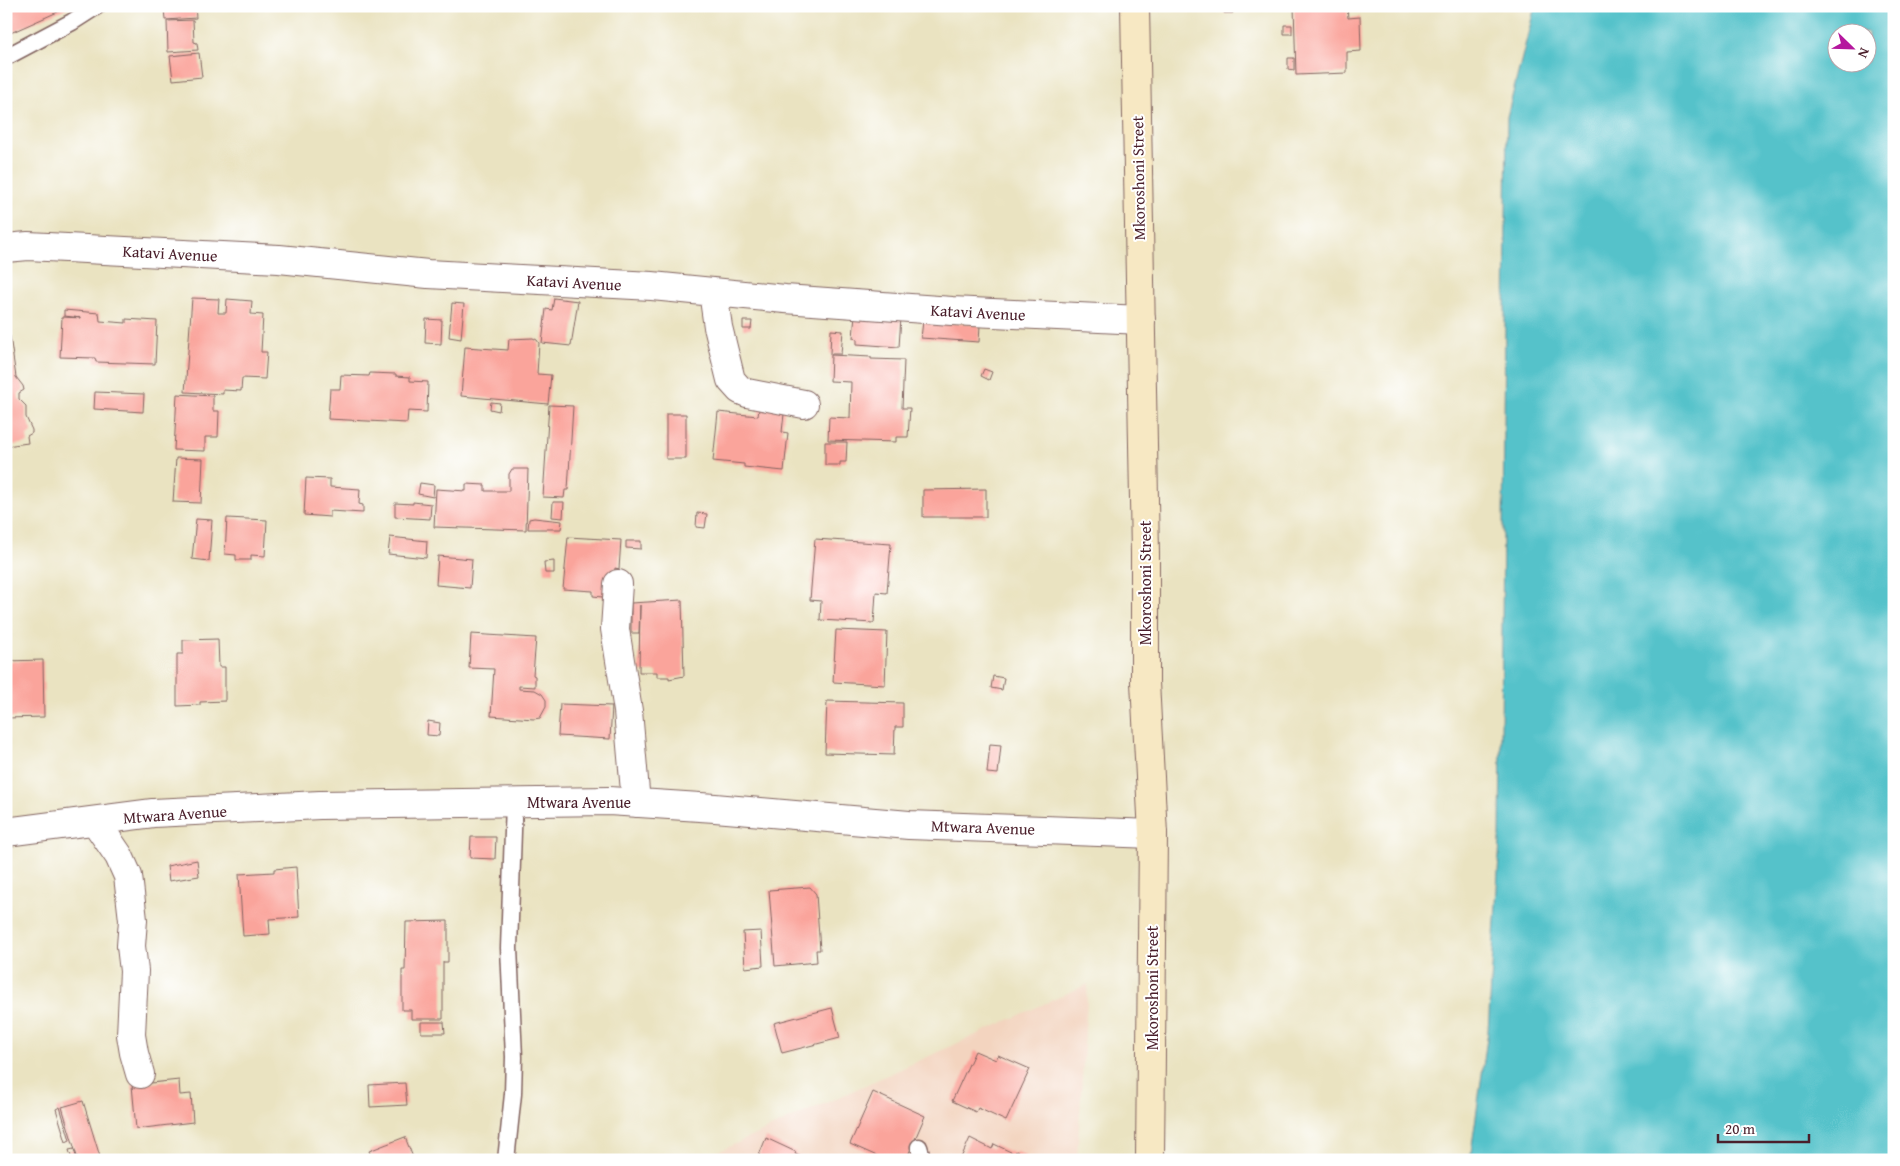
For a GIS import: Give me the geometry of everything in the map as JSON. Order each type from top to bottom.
[{"type":"street","name":"Mkoroshoni Street","points":[[1135,6],[1145,554],[1145,682],[1152,834],[1150,1160]]},
{"type":"street","name":"Katavi Avenue","points":[[6,248],[28,246],[270,259],[428,274],[652,286],[785,299],[952,311],[1141,320]]},
{"type":"street","points":[[714,292],[718,327],[731,380],[740,390],[747,393],[804,404]]},
{"type":"street","points":[[618,584],[615,629],[628,711],[636,802]]},
{"type":"street","name":"Mtwara Avenue","points":[[6,832],[153,813],[301,806],[609,801],[910,824],[1152,834]]},
{"type":"street","points":[[95,821],[118,856],[128,876],[133,920],[131,946],[134,971],[132,1035],[134,1053],[140,1074]]},
{"type":"lane","points":[[6,57],[72,22],[97,6]]},
{"type":"lane","points":[[506,1160],[513,1094],[514,1057],[509,948],[514,802]]},
{"type":"shaded area","points":[[1088,984],[1077,1160],[700,1160]]},
{"type":"water","points":[[1535,6],[1894,6],[1894,1160],[1470,1160],[1488,1031],[1500,841],[1507,117]]},
{"type":"building","points":[[6,6],[71,6],[6,35]]},
{"type":"building","points":[[195,6],[196,18],[165,20],[164,8]]},
{"type":"building","points":[[1225,6],[1233,6],[1233,13],[1224,13]]},
{"type":"building","points":[[1294,6],[1347,6],[1348,18],[1360,17],[1361,51],[1347,52],[1347,73],[1296,75]]},
{"type":"building","points":[[193,20],[194,42],[197,43],[198,50],[168,52],[167,21]]},
{"type":"building","points":[[1284,25],[1292,25],[1292,34],[1284,34]]},
{"type":"building","points":[[199,53],[202,77],[173,80],[170,56]]},
{"type":"building","points":[[1288,58],[1294,58],[1294,70],[1288,69]]},
{"type":"building","points":[[192,298],[219,299],[218,313],[226,313],[227,299],[252,301],[251,314],[263,315],[261,352],[267,352],[265,379],[242,378],[241,391],[223,390],[223,394],[185,392]]},
{"type":"building","points":[[554,298],[578,301],[571,346],[542,343],[546,309],[552,310]]},
{"type":"building","points":[[452,303],[464,304],[461,339],[449,337]]},
{"type":"building","points":[[64,310],[99,313],[100,321],[126,323],[126,319],[157,321],[155,364],[96,362],[95,358],[60,357],[62,317],[82,318],[64,316]]},
{"type":"building","points":[[855,314],[901,317],[899,347],[857,344],[857,339],[853,338]]},
{"type":"building","points":[[426,319],[442,320],[441,344],[425,343]]},
{"type":"building","points":[[743,321],[752,321],[751,329],[743,329]]},
{"type":"building","points":[[923,321],[980,325],[979,342],[921,338]]},
{"type":"building","points":[[831,330],[843,331],[841,354],[830,354]]},
{"type":"building","points":[[6,336],[10,336],[16,377],[24,390],[19,393],[19,399],[26,406],[26,417],[32,433],[27,436],[28,443],[6,446]]},
{"type":"building","points":[[533,338],[539,343],[537,374],[551,375],[548,404],[461,396],[465,347],[508,350],[509,339]]},
{"type":"building","points":[[831,355],[904,360],[902,408],[910,408],[908,437],[896,437],[896,442],[828,440],[829,417],[850,418],[851,382],[830,381]]},
{"type":"building","points":[[984,369],[992,372],[989,380],[981,376]]},
{"type":"building","points":[[370,373],[396,374],[396,376],[410,377],[410,381],[428,382],[427,412],[408,411],[407,423],[328,419],[330,389],[340,389],[341,375],[369,376]]},
{"type":"building","points":[[95,392],[144,394],[143,412],[94,409]]},
{"type":"building","points":[[177,394],[213,396],[213,411],[219,411],[218,437],[205,437],[205,451],[174,450]]},
{"type":"building","points":[[491,402],[500,403],[499,411],[490,409]]},
{"type":"building","points":[[760,402],[785,405],[782,432],[788,433],[784,471],[744,467],[744,464],[713,461],[718,412],[758,416]]},
{"type":"building","points":[[549,405],[573,406],[568,490],[565,490],[564,498],[543,497]]},
{"type":"building","points":[[666,414],[686,414],[686,459],[666,459]]},
{"type":"building","points":[[825,442],[847,442],[846,462],[840,462],[840,465],[825,465]]},
{"type":"building","points":[[176,458],[203,459],[201,503],[173,502]]},
{"type":"building","points":[[512,469],[528,469],[526,530],[434,527],[436,489],[466,491],[466,484],[485,485],[485,491],[509,491],[509,474]]},
{"type":"building","points":[[306,478],[330,479],[330,487],[360,489],[359,504],[363,505],[363,513],[330,511],[330,517],[304,515]]},
{"type":"building","points":[[420,483],[434,485],[433,497],[418,494]]},
{"type":"building","points":[[986,489],[986,517],[923,517],[923,490]]},
{"type":"building","points":[[413,502],[431,504],[430,519],[395,517],[395,503],[413,504]]},
{"type":"building","points":[[553,502],[564,502],[563,518],[552,517]]},
{"type":"building","points":[[697,513],[707,514],[705,528],[696,527]]},
{"type":"building","points":[[227,518],[267,520],[265,556],[251,555],[251,560],[236,560],[236,555],[225,554]]},
{"type":"building","points":[[196,519],[212,520],[209,561],[192,559]]},
{"type":"building","points":[[529,519],[562,521],[561,529],[528,529]]},
{"type":"building","points":[[390,537],[427,541],[426,558],[388,554]]},
{"type":"building","points":[[568,537],[621,540],[619,569],[615,568],[612,598],[593,596],[593,591],[563,589]]},
{"type":"building","points":[[815,539],[891,544],[887,593],[876,592],[874,623],[820,620],[821,601],[810,600]]},
{"type":"building","points":[[626,541],[641,541],[641,549],[626,548]]},
{"type":"building","points":[[438,556],[472,559],[470,588],[436,585]]},
{"type":"building","points":[[554,561],[554,573],[545,573],[544,562]]},
{"type":"building","points":[[682,600],[684,676],[669,679],[669,677],[657,677],[657,672],[639,672],[640,605],[639,633],[631,633],[631,603]]},
{"type":"building","points":[[836,630],[887,632],[885,685],[833,682]]},
{"type":"building","points":[[471,634],[536,638],[533,675],[535,676],[535,687],[519,686],[519,689],[535,690],[542,694],[546,700],[546,707],[540,718],[491,716],[494,669],[469,668]]},
{"type":"building","points":[[218,639],[219,667],[225,667],[225,701],[200,702],[200,705],[177,706],[177,654],[183,654],[183,640]]},
{"type":"building","points":[[43,660],[44,717],[6,718],[6,661]]},
{"type":"building","points":[[993,676],[1004,678],[1002,690],[991,688]]},
{"type":"building","points":[[827,701],[903,703],[903,727],[895,727],[894,755],[825,753]]},
{"type":"building","points":[[560,704],[612,706],[610,739],[558,736]]},
{"type":"building","points":[[428,721],[440,723],[439,736],[427,735]]},
{"type":"building","points":[[990,744],[1001,745],[998,774],[987,773]]},
{"type":"building","points":[[471,837],[496,837],[495,859],[470,858]]},
{"type":"building","points":[[197,860],[199,876],[169,881],[167,866]]},
{"type":"building","points":[[296,867],[299,917],[269,919],[270,934],[243,936],[239,874],[274,872],[274,869]]},
{"type":"building","points":[[810,887],[816,894],[820,950],[816,950],[817,962],[775,966],[769,890]]},
{"type":"building","points":[[448,921],[448,962],[443,962],[443,1019],[411,1019],[411,1010],[402,1010],[402,970],[405,970],[406,922]]},
{"type":"building","points":[[761,931],[763,966],[745,968],[743,932]]},
{"type":"building","points":[[832,1008],[840,1038],[782,1053],[774,1023]]},
{"type":"building","points":[[421,1022],[444,1022],[445,1033],[421,1033]]},
{"type":"building","points":[[975,1051],[996,1060],[998,1055],[1030,1069],[1006,1121],[978,1108],[976,1112],[952,1101]]},
{"type":"building","points":[[179,1080],[180,1095],[191,1094],[193,1122],[136,1129],[132,1085]]},
{"type":"building","points":[[405,1083],[407,1105],[370,1107],[369,1085]]},
{"type":"building","points":[[873,1092],[925,1116],[906,1160],[886,1160],[850,1144]]},
{"type":"building","points":[[83,1101],[101,1160],[78,1160],[62,1107]]},
{"type":"building","points":[[60,1107],[70,1140],[66,1142],[56,1109]]},
{"type":"building","points":[[405,1137],[414,1160],[373,1160],[369,1151]]},
{"type":"building","points":[[766,1138],[796,1152],[795,1154],[808,1160],[757,1160]]},
{"type":"building","points":[[970,1138],[992,1149],[994,1144],[1015,1154],[1016,1151],[1026,1156],[1024,1160],[960,1160]]},
{"type":"building","points":[[74,1149],[77,1160],[72,1160],[69,1150]]}]
